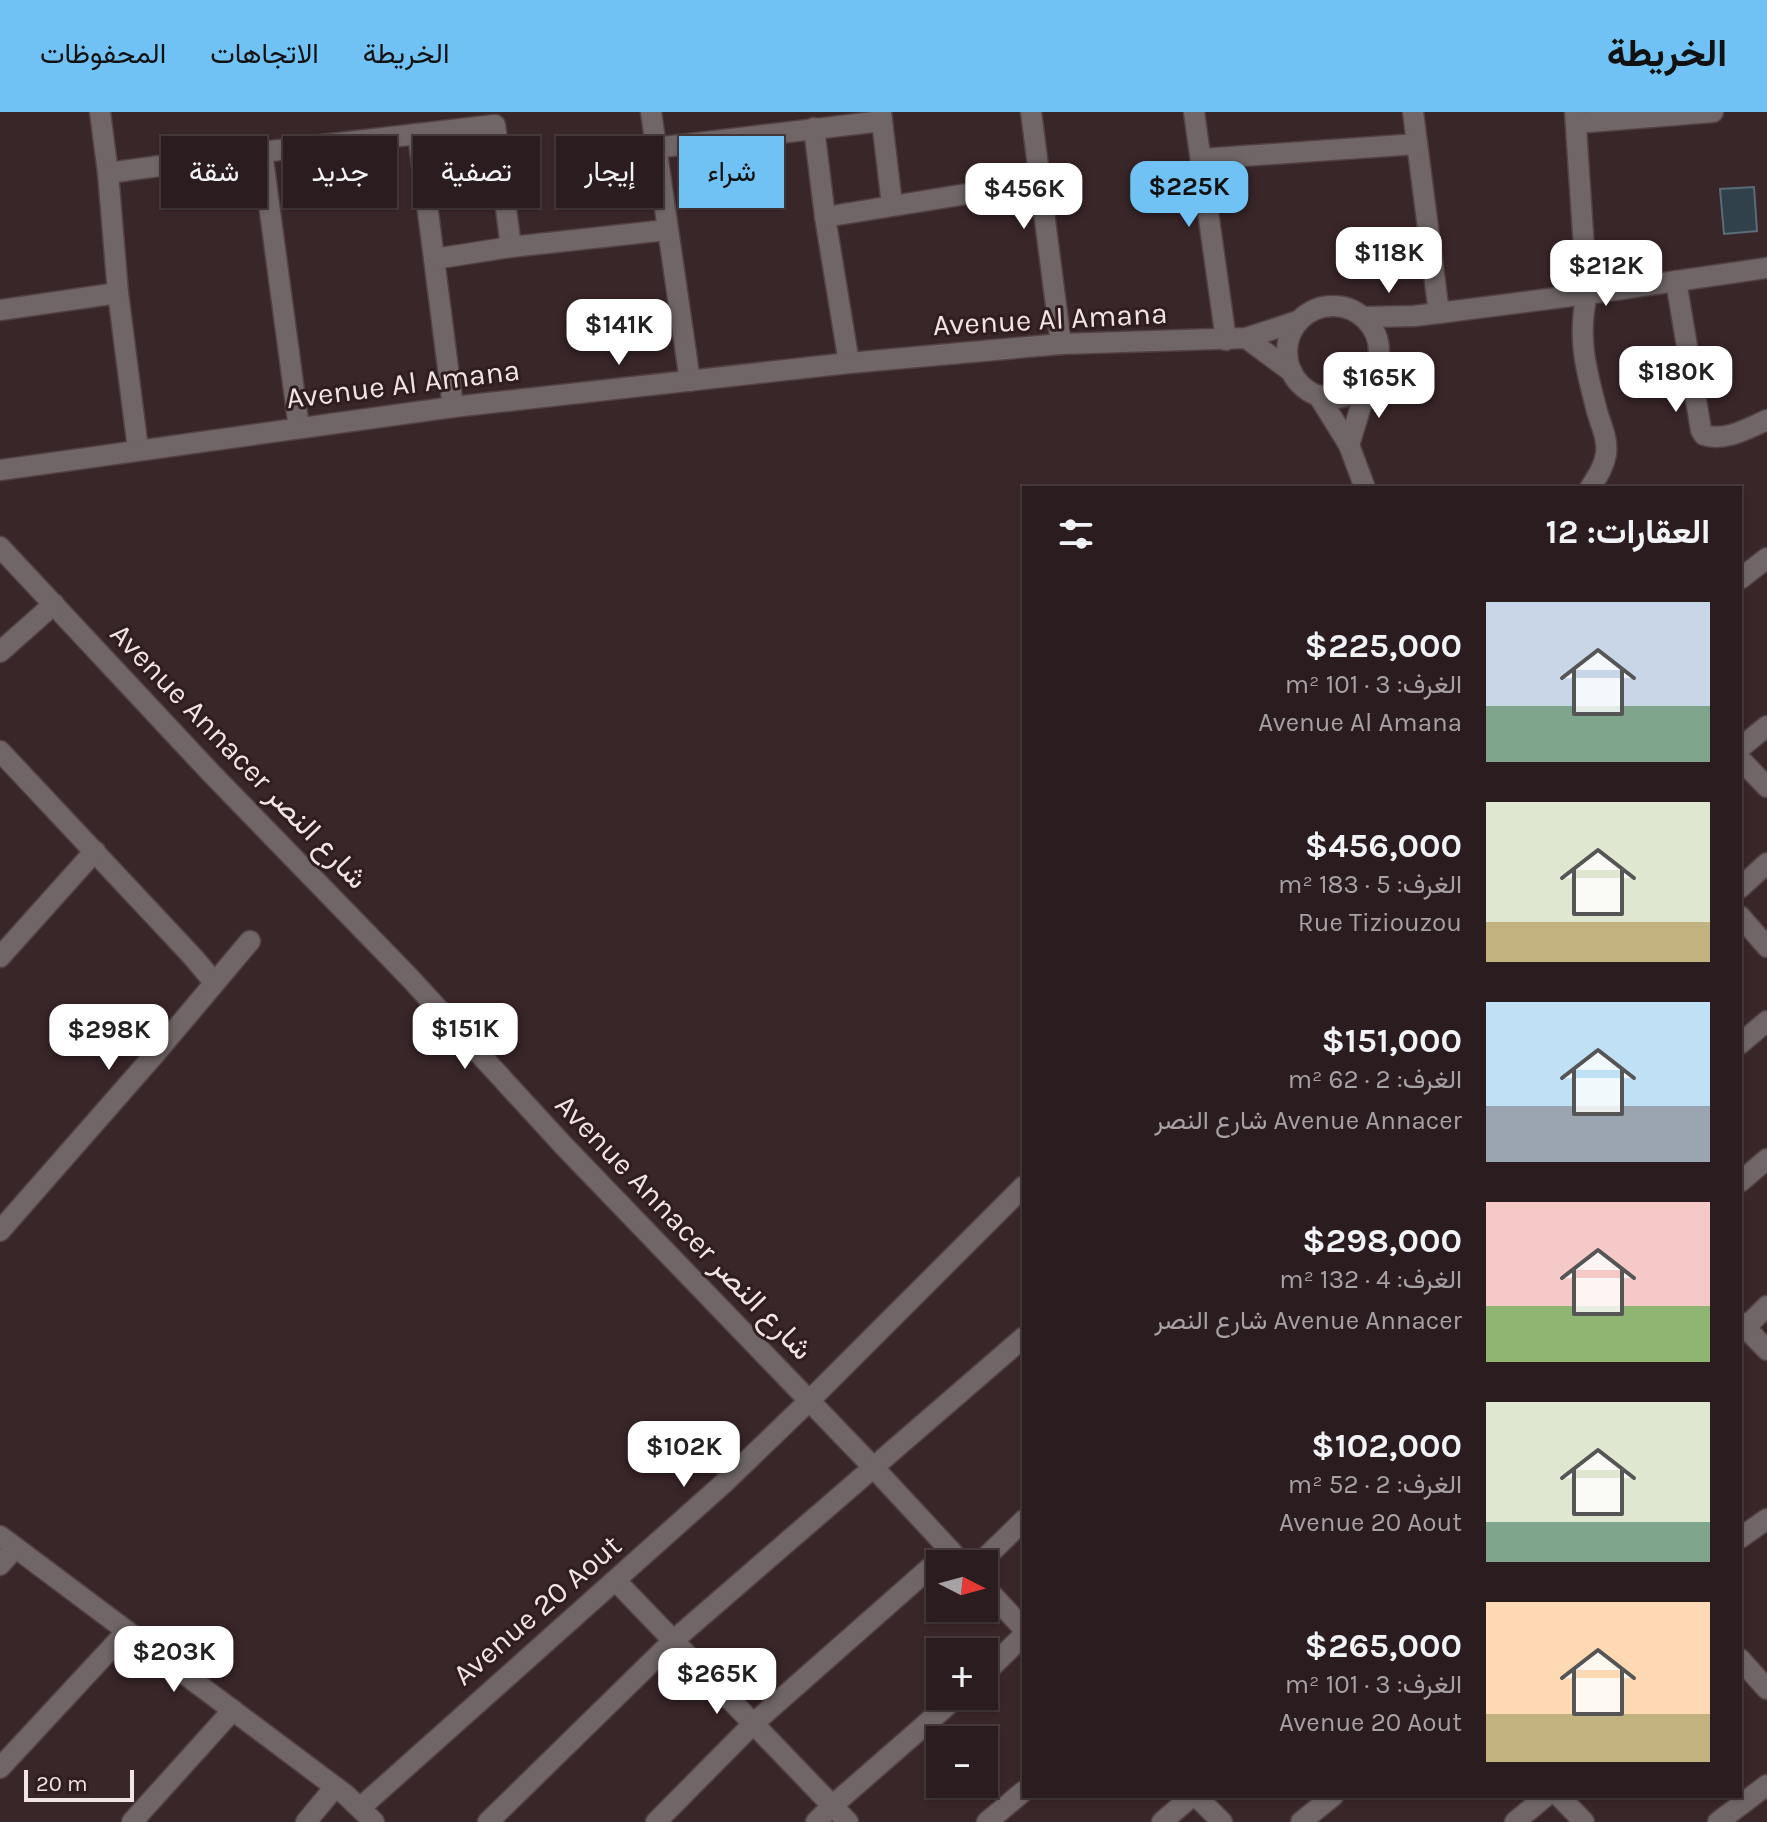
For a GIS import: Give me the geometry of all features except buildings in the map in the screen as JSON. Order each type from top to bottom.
[{"type":"street","points":[[100,112],[138,449]]},
{"type":"street","points":[[651,112],[654,136]]},
{"type":"street","points":[[1031,112],[1061,344]]},
{"type":"street","points":[[1194,112],[1236,339],[1292,372]]},
{"type":"street","points":[[1413,112],[1439,313]]},
{"type":"street","points":[[1591,486],[1606,456],[1606,444],[1586,370],[1582,338],[1587,294],[1576,117],[1713,112]]},
{"type":"street","points":[[663,147],[814,128],[881,116],[892,205]]},
{"type":"street","points":[[267,151],[418,134],[495,119],[511,247]]},
{"type":"street","points":[[814,128],[849,363]]},
{"type":"street","points":[[418,134],[453,407]]},
{"type":"street","points":[[1201,159],[1417,144]]},
{"type":"street","points":[[108,173],[161,166]]},
{"type":"street","points":[[825,217],[1040,182]]},
{"type":"street","points":[[267,189],[299,428]]},
{"type":"street","points":[[663,203],[690,381]]},
{"type":"street","points":[[434,259],[667,230]]},
{"type":"street","name":"Avenue Al Amana","points":[[0,470],[453,407],[849,363],[1061,344],[1236,339],[1298,321],[1313,310],[1331,305],[1349,308],[1364,317],[1414,316],[1767,268]]},
{"type":"street","points":[[1676,281],[1704,435],[1717,438],[1736,434],[1767,420]]},
{"type":"street","points":[[0,310],[118,293]]},
{"type":"street","points":[[1379,349],[1414,316]]},
{"type":"street","points":[[1349,445],[1368,383],[1377,367],[1379,349],[1375,332],[1364,317]]},
{"type":"street","points":[[1298,321],[1289,336],[1287,354],[1292,372],[1302,387],[1318,395],[1336,398],[1353,394],[1368,383]]},
{"type":"street","points":[[1318,395],[1349,445],[1364,486]]},
{"type":"street","name":"Avenue Annacer شارع النصر","points":[[0,547],[211,773],[409,977],[564,1146],[950,1550]]},
{"type":"street","points":[[1742,577],[1767,558]]},
{"type":"street","points":[[0,652],[54,604]]},
{"type":"street","points":[[1742,746],[1767,726]]},
{"type":"street","points":[[0,751],[214,982]]},
{"type":"street","points":[[1742,761],[1767,787]]},
{"type":"street","points":[[0,957],[95,851]]},
{"type":"street","points":[[1742,886],[1767,863]]},
{"type":"street","points":[[1742,918],[1767,947]]},
{"type":"street","points":[[0,1231],[250,941]]},
{"type":"street","points":[[1742,1042],[1767,1021]]},
{"type":"street","points":[[1742,1180],[1767,1159]]},
{"type":"street","name":"Avenue 20 Aout","points":[[367,1815],[724,1483],[1022,1192]]},
{"type":"street","points":[[1767,1306],[1742,1327],[1767,1350]]},
{"type":"street","points":[[488,1822],[674,1640],[1022,1339]]},
{"type":"street","points":[[1742,1537],[1767,1519]]},
{"type":"street","points":[[993,1550],[1022,1522]]},
{"type":"street","points":[[0,1565],[7,1542],[335,1787],[367,1815]]},
{"type":"street","points":[[616,1581],[848,1822]]},
{"type":"street","points":[[656,1822],[754,1723],[926,1582]]},
{"type":"street","points":[[998,1601],[1022,1627]]},
{"type":"street","points":[[0,1768],[127,1631]]},
{"type":"street","points":[[998,1660],[1022,1637]]},
{"type":"street","points":[[1742,1661],[1765,1684]]},
{"type":"street","points":[[132,1822],[233,1710]]},
{"type":"street","points":[[816,1822],[942,1710]]},
{"type":"street","points":[[1718,1822],[1767,1785]]},
{"type":"street","points":[[306,1822],[335,1787]]},
{"type":"street","points":[[987,1822],[1022,1793]]},
{"type":"street","points":[[1162,1822],[1192,1798]]},
{"type":"street","points":[[1196,1798],[1222,1822]]},
{"type":"street","points":[[1301,1822],[1331,1798]]},
{"type":"street","points":[[1515,1822],[1544,1798]]},
{"type":"street","points":[[1561,1798],[1584,1822]]}]
